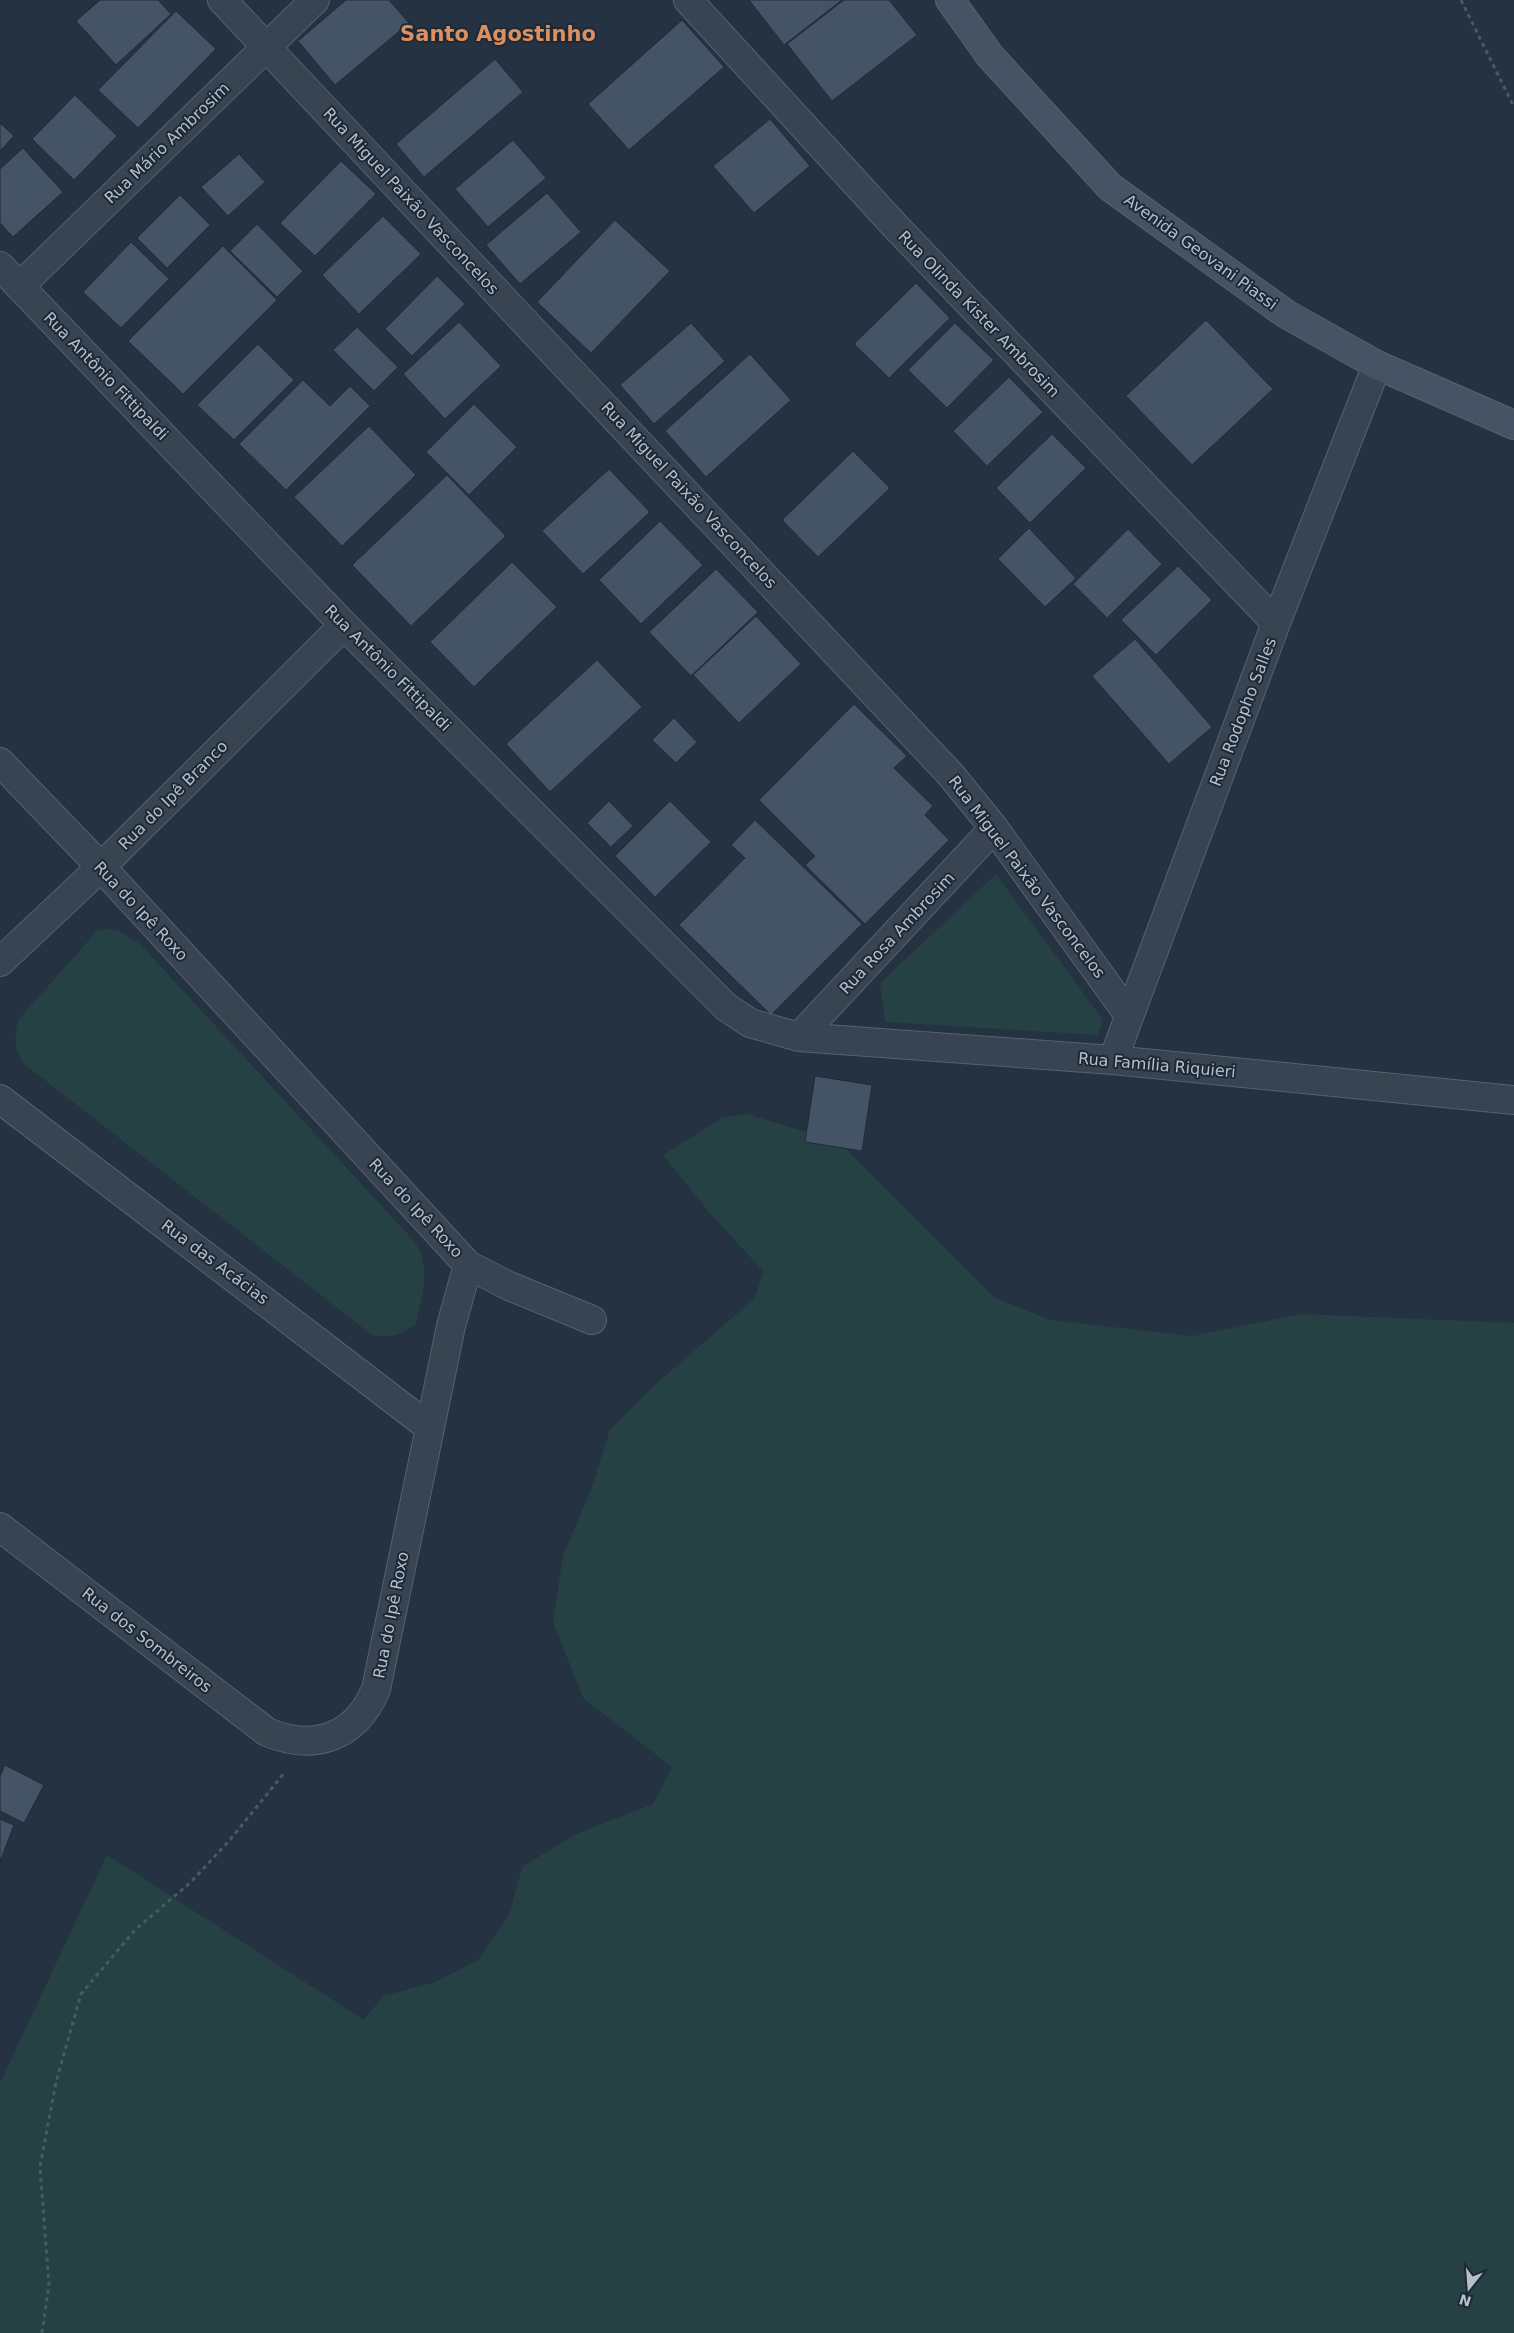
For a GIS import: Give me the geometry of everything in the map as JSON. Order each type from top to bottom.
[{"type":"main road","name":"Avenida Geovani Piassi","points":[[950,0],[990,56],[1110,187],[1286,314],[1377,365],[1514,425]]},
{"type":"street","name":"Rua Miguel Paixão Vasconcelos","points":[[222,0],[944,767],[994,828],[1128,1014]]},
{"type":"street","name":"Rua Mário Ambrosim","points":[[20,286],[315,0]]},
{"type":"street","name":"Rua Olinda Kister Ambrosim","points":[[688,0],[896,227],[1276,623]]},
{"type":"street","name":"Rua Antônio Fittipaldi","points":[[0,266],[344,625],[726,1007],[750,1023],[799,1038]]},
{"type":"street","name":"Rua Rodopho Salles","points":[[1113,1060],[1128,1014],[1276,623],[1377,365]]},
{"type":"street","name":"Rua do Ipê Branco","points":[[0,962],[101,867],[344,625]]},
{"type":"street","name":"Rua do Ipê Roxo","points":[[0,762],[101,867],[468,1265],[451,1326],[429,1426],[376,1689],[370,1704],[348,1728],[334,1736],[300,1741]]},
{"type":"street","name":"Rua Rosa Ambrosim","points":[[799,1038],[994,828]]},
{"type":"street","name":"Rua Família Riquieri","points":[[799,1038],[1113,1060],[1514,1100]]},
{"type":"street","name":"Rua das Acácias","points":[[0,1099],[429,1426]]},
{"type":"street","points":[[468,1265],[510,1286],[592,1320]]},
{"type":"street","name":"Rua dos Sombreiros","points":[[0,1527],[267,1732],[283,1739],[300,1741]]},
{"type":"path","points":[[1462,0],[1514,107]]},
{"type":"path","points":[[42,2333],[50,2285],[40,2167],[56,2082],[81,1994],[135,1930],[191,1882],[228,1841],[284,1774],[300,1741]]},
{"type":"green space","points":[[996,874],[1103,1020],[1098,1035],[885,1022],[880,983]]},
{"type":"green space","points":[[108,929],[119,931],[140,944],[415,1242],[423,1262],[424,1272],[423,1293],[416,1324],[395,1335],[384,1337],[372,1335],[23,1063],[16,1042],[18,1020],[97,931]]},
{"type":"green space","points":[[747,1114],[839,1142],[995,1298],[1050,1320],[1193,1336],[1301,1314],[1514,1323],[1514,2333],[0,2333],[0,2083],[107,1855],[364,2020],[383,1996],[435,1982],[478,1960],[509,1915],[522,1867],[574,1835],[653,1804],[672,1767],[583,1698],[553,1622],[563,1555],[591,1490],[610,1430],[658,1382],[754,1299],[764,1272],[708,1211],[663,1155],[722,1118]]},
{"type":"building","points":[[100,0],[158,0],[171,14],[116,65],[76,21]]},
{"type":"building","points":[[346,0],[389,0],[409,23],[335,85],[298,41]]},
{"type":"building","points":[[749,0],[842,0],[784,45]]},
{"type":"building","points":[[844,0],[889,0],[917,35],[832,101],[787,44]]},
{"type":"building","points":[[176,11],[216,49],[138,128],[98,90]]},
{"type":"building","points":[[682,20],[724,67],[629,150],[588,104]]},
{"type":"building","points":[[495,59],[523,92],[424,177],[396,144]]},
{"type":"building","points":[[75,95],[117,136],[74,180],[32,139]]},
{"type":"building","points":[[770,119],[810,166],[754,213],[713,166]]},
{"type":"building","points":[[0,123],[14,136],[0,151]]},
{"type":"building","points":[[513,140],[546,178],[488,227],[455,189]]},
{"type":"building","points":[[23,148],[63,192],[13,237],[0,223],[0,169]]},
{"type":"building","points":[[239,154],[265,182],[228,216],[201,187]]},
{"type":"building","points":[[341,161],[376,194],[315,256],[280,223]]},
{"type":"building","points":[[547,193],[581,232],[520,284],[486,245]]},
{"type":"building","points":[[180,195],[210,225],[167,268],[137,238]]},
{"type":"building","points":[[383,216],[421,254],[359,314],[322,275]]},
{"type":"building","points":[[615,220],[670,271],[591,353],[537,302]]},
{"type":"building","points":[[257,224],[303,271],[277,297],[230,251]]},
{"type":"building","points":[[131,242],[169,279],[121,328],[83,292]]},
{"type":"building","points":[[223,246],[277,300],[183,394],[128,341]]},
{"type":"building","points":[[437,276],[465,304],[412,356],[385,329]]},
{"type":"building","points":[[916,283],[950,318],[889,378],[854,344]]},
{"type":"building","points":[[1206,320],[1273,389],[1192,465],[1126,396]]},
{"type":"building","points":[[459,322],[501,366],[445,419],[403,374]]},
{"type":"building","points":[[691,323],[725,361],[654,424],[620,385]]},
{"type":"building","points":[[955,323],[994,360],[947,408],[908,370]]},
{"type":"building","points":[[357,327],[398,367],[374,391],[333,350]]},
{"type":"building","points":[[258,344],[294,380],[234,440],[197,405]]},
{"type":"building","points":[[750,354],[791,400],[706,477],[665,431]]},
{"type":"building","points":[[1009,377],[1043,412],[987,466],[953,431]]},
{"type":"building","points":[[303,380],[330,406],[350,386],[370,406],[286,490],[239,444]]},
{"type":"building","points":[[474,404],[517,447],[469,495],[426,452]]},
{"type":"building","points":[[369,426],[416,475],[342,546],[294,497]]},
{"type":"building","points":[[1052,434],[1086,468],[1030,523],[996,488]]},
{"type":"building","points":[[853,451],[890,488],[818,557],[782,520]]},
{"type":"building","points":[[609,469],[650,512],[583,574],[542,531]]},
{"type":"building","points":[[447,475],[506,536],[411,626],[352,565]]},
{"type":"building","points":[[660,521],[703,565],[641,624],[599,580]]},
{"type":"building","points":[[1029,528],[1076,578],[1045,607],[998,559]]},
{"type":"building","points":[[1128,529],[1162,564],[1107,618],[1073,584]]},
{"type":"building","points":[[512,562],[557,607],[474,687],[430,642]]},
{"type":"building","points":[[1178,566],[1212,600],[1156,655],[1121,620]]},
{"type":"building","points":[[716,569],[758,612],[691,676],[649,632]]},
{"type":"building","points":[[756,616],[801,664],[739,723],[693,675]]},
{"type":"building","points":[[1135,639],[1212,727],[1169,764],[1092,676]]},
{"type":"building","points":[[597,660],[642,707],[550,792],[506,744]]},
{"type":"building","points":[[854,704],[907,756],[894,768],[933,806],[925,815],[949,840],[865,924],[805,865],[815,856],[759,800]]},
{"type":"building","points":[[674,718],[697,742],[676,763],[652,740]]},
{"type":"building","points":[[609,801],[633,826],[611,847],[587,823]]},
{"type":"building","points":[[670,801],[711,842],[655,897],[615,856]]},
{"type":"building","points":[[755,820],[862,924],[771,1015],[679,925],[745,858],[731,845]]},
{"type":"building","points":[[815,1076],[872,1085],[862,1151],[805,1142]]},
{"type":"building","points":[[5,1765],[44,1785],[24,1823],[0,1811],[0,1776]]},
{"type":"building","points":[[0,1819],[14,1825],[0,1862]]},
{"type":"district","name":"Santo Agostinho","points":[[498,34]]}]
